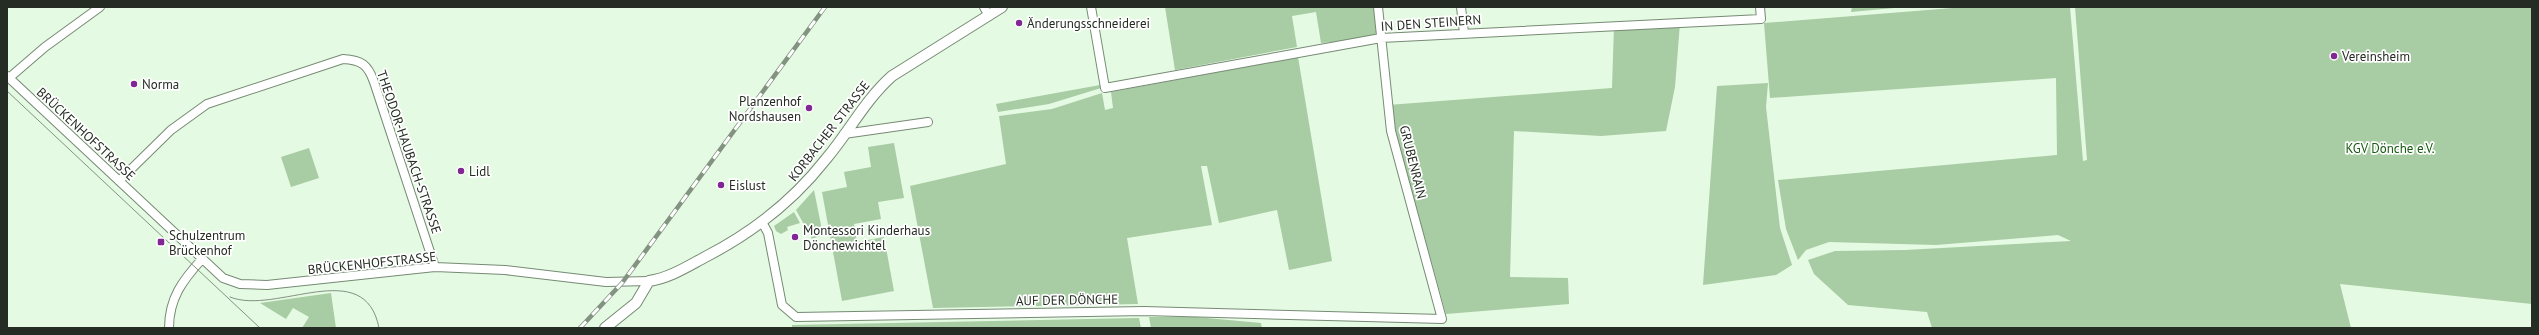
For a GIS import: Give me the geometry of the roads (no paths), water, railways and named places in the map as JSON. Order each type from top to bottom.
[{"type":"street","points":[[8,77],[45,47],[100,7]]},
{"type":"street","name":"KORBACHER STRASSE","points":[[649,281],[664,278],[720,249],[762,222],[803,187],[878,89],[892,76],[986,11],[1002,7]]},
{"type":"street","name":"IN DEN STEINERN","points":[[1091,7],[1105,88],[1381,38],[1761,19],[1760,7]]},
{"type":"street","name":"GRUBENRAIN","points":[[1378,7],[1391,131],[1442,319]]},
{"type":"street","points":[[1461,7],[1464,33]]},
{"type":"street","name":"THEODOR-HAUBACH-STRASSE","points":[[120,181],[171,130],[207,104],[343,59],[359,60],[367,66],[374,82],[435,267]]},
{"type":"street","name":"BRÜCKENHOFSTRASSE","points":[[8,77],[223,278],[240,284],[267,286],[435,267],[505,270],[611,282],[649,281]]},
{"type":"street","points":[[844,134],[928,122]]},
{"type":"street","name":"AUF DER DÖNCHE","points":[[762,222],[768,233],[782,305],[796,317],[1144,311],[1442,319]]},
{"type":"street","points":[[169,328],[172,300],[179,285],[202,259]]},
{"type":"street","points":[[605,328],[636,303],[649,281]]},
{"type":"tram line","points":[[7,91],[260,328]]},
{"type":"tram line","points":[[230,297],[249,301],[316,292],[338,291],[356,295],[370,306],[379,328]]},
{"type":"railway","points":[[580,328],[622,283],[825,7]]},
{"type":"place","name":"Änderungsschneiderei","points":[[1019,23]]},
{"type":"place","name":"Vereinsheim","points":[[2334,56]]},
{"type":"place","name":"Norma","points":[[134,84]]},
{"type":"place","name":"Planzenhof Nordshausen","points":[[809,108]]},
{"type":"place","name":"Lidl","points":[[461,171]]},
{"type":"place","name":"Eislust","points":[[721,185]]},
{"type":"place","name":"Montessori Kinderhaus Dönchewichtel","points":[[795,237]]},
{"type":"place","name":"Schulzentrum Brückenhof","points":[[161,242]]},
{"type":"park label","name":"KGV Dönche e.V.","points":[[2390,148]]}]
